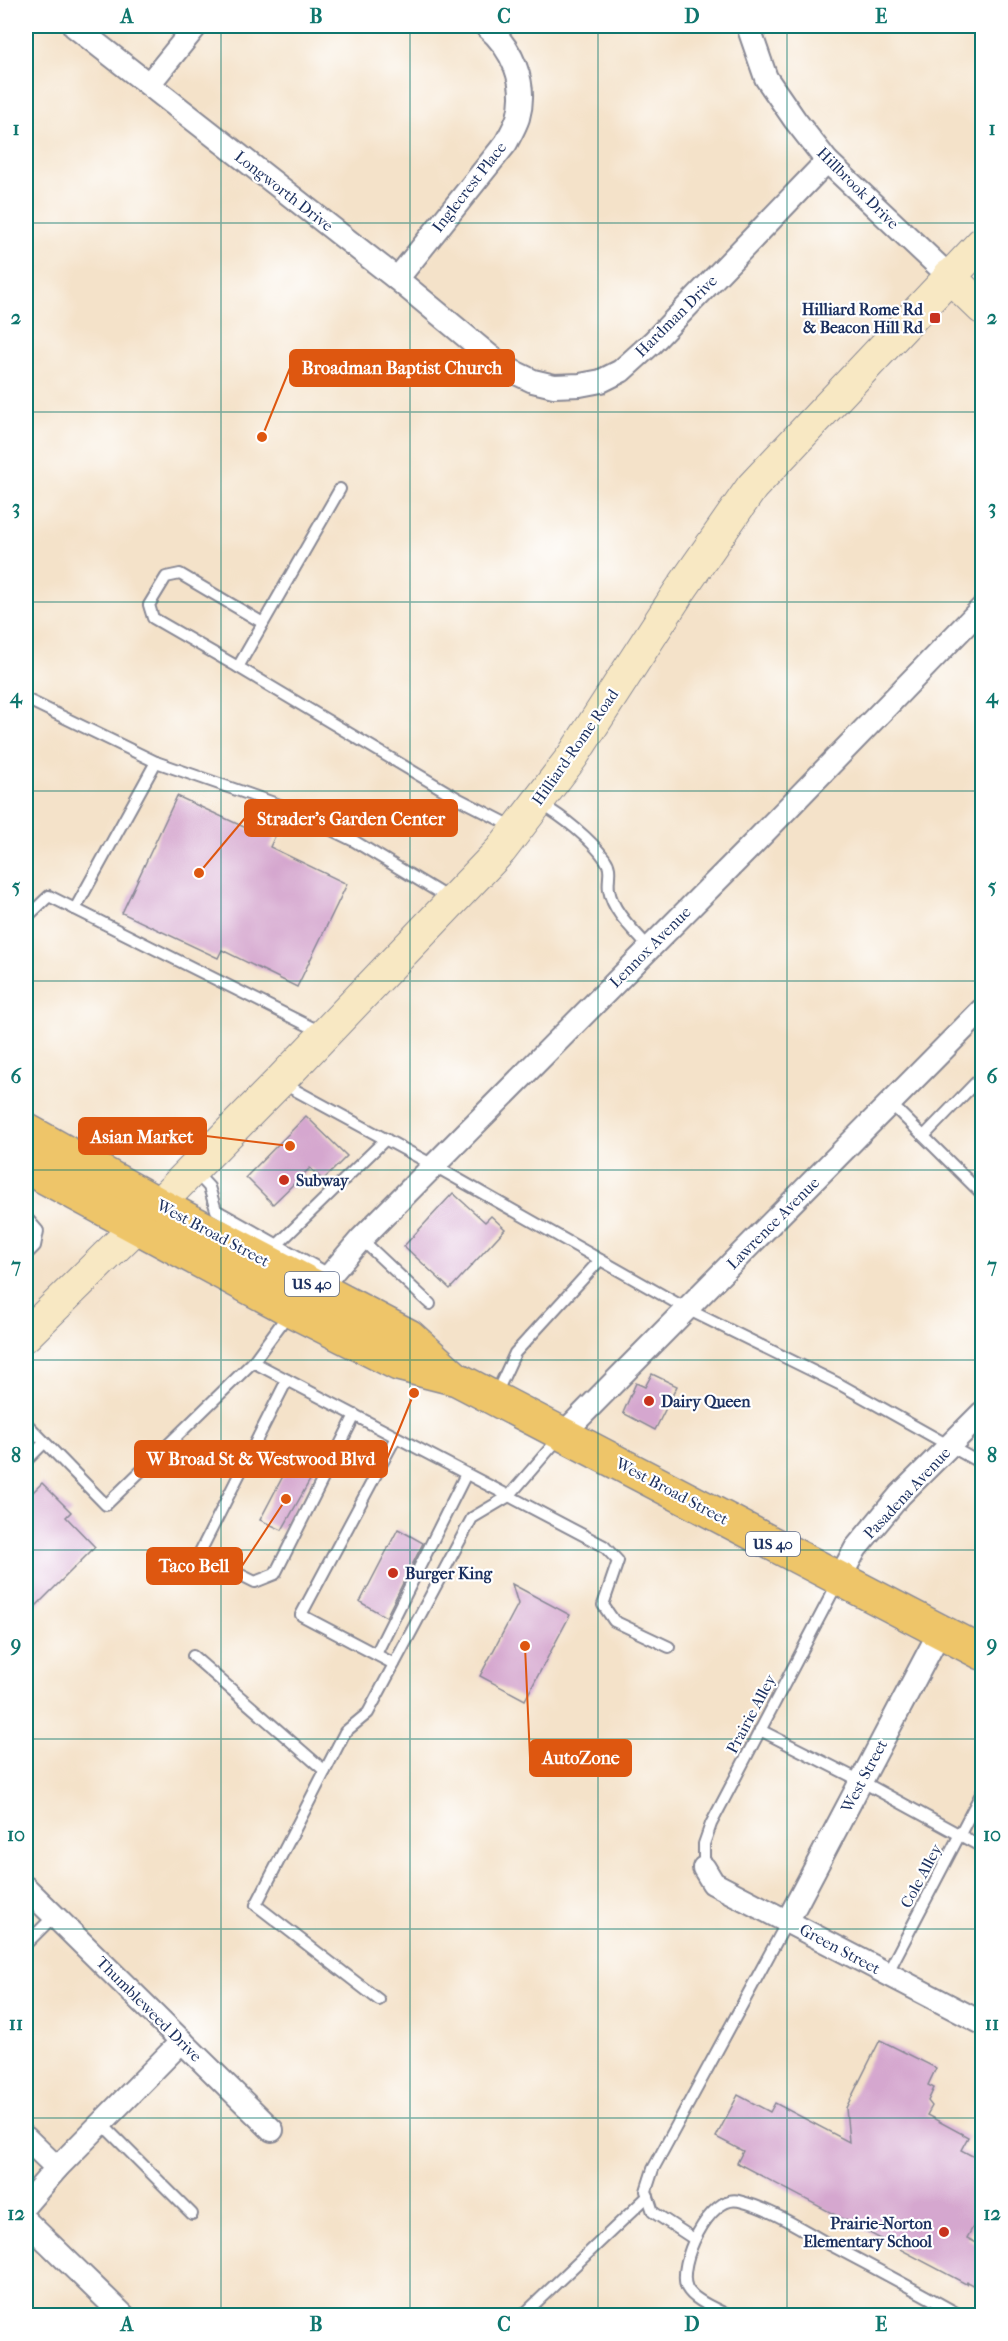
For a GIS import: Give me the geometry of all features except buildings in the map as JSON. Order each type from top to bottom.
[{"type":"main road","name":"Hilliard-Rome Road","points":[[26,1335],[279,1082],[501,850],[572,758],[679,592],[752,487],[982,243]]},
{"type":"main road","points":[[950,276],[982,308]]},
{"type":"main road","name":"West Broad Street","points":[[26,1130],[147,1215],[291,1310],[398,1364],[457,1379],[982,1653]]},
{"type":"main road","name":"West Broad Street","points":[[26,1167],[324,1281],[409,1336],[457,1379]]},
{"type":"street","name":"Longworth Drive","points":[[74,26],[397,279],[492,358]]},
{"type":"street","points":[[149,84],[196,26]]},
{"type":"street","name":"Inglecrest Place","points":[[397,279],[506,143],[518,120],[521,105],[521,81],[514,62],[503,43],[486,26]]},
{"type":"street","name":"Hillbrook Drive","points":[[748,26],[766,78],[827,161],[950,276]]},
{"type":"street","name":"Hardman Drive","points":[[492,358],[533,381],[554,386],[601,381],[621,371],[653,342],[827,161]]},
{"type":"street","name":"Lennox Avenue","points":[[324,1281],[361,1239],[982,608]]},
{"type":"street","name":"Lawrence Avenue","points":[[563,1434],[982,1010]]},
{"type":"street","name":"Pasadena Avenue","points":[[839,1579],[856,1548],[900,1496],[982,1413]]},
{"type":"street","name":"West Street","points":[[788,1922],[940,1631]]},
{"type":"street","name":"Green Street","points":[[704,1868],[713,1882],[982,2023]]},
{"type":"street","name":"Thumbleweed Drive","points":[[26,1888],[272,2130]]},
{"type":"street","points":[[26,2204],[57,2168],[182,2041]]},
{"type":"street","points":[[26,2138],[57,2168]]},
{"type":"street","points":[[26,2221],[124,2316]]},
{"type":"lane","points":[[238,668],[340,489]]},
{"type":"lane","points":[[263,623],[180,574],[166,577],[149,605],[153,618],[459,800],[517,829]]},
{"type":"lane","points":[[26,699],[156,762],[280,805],[354,841],[452,900]]},
{"type":"lane","points":[[75,909],[156,762]]},
{"type":"lane","points":[[538,802],[573,826],[606,860],[611,872],[609,889],[612,901],[620,915],[649,948]]},
{"type":"lane","points":[[26,918],[49,896],[325,1033]]},
{"type":"lane","points":[[924,1136],[982,1076]]},
{"type":"lane","points":[[279,1082],[434,1165],[687,1310],[841,1385],[982,1464]]},
{"type":"lane","points":[[890,1103],[982,1194]]},
{"type":"lane","points":[[277,1245],[386,1139]]},
{"type":"lane","points":[[193,1169],[210,1187],[216,1210],[277,1245],[324,1281]]},
{"type":"lane","points":[[26,1217],[38,1232],[34,1246],[26,1255]]},
{"type":"lane","points":[[361,1239],[430,1304]]},
{"type":"lane","points":[[494,1398],[515,1353],[600,1260]]},
{"type":"lane","points":[[26,1423],[106,1505],[253,1362],[291,1310]]},
{"type":"lane","points":[[253,1362],[604,1546],[618,1561],[603,1605],[614,1621],[669,1647]]},
{"type":"lane","points":[[287,1380],[199,1554],[255,1582],[275,1574],[355,1415]]},
{"type":"lane","points":[[379,2000],[256,1905],[345,1732],[368,1713],[472,1518],[509,1496],[563,1434]]},
{"type":"lane","points":[[394,1664],[301,1615],[396,1437]]},
{"type":"lane","points":[[26,1461],[44,1443]]},
{"type":"lane","points":[[376,1654],[466,1474]]},
{"type":"lane","name":"Prairie Alley","points":[[704,1868],[704,1844],[711,1824],[839,1579]]},
{"type":"lane","points":[[194,1656],[325,1771]]},
{"type":"lane","points":[[760,1730],[861,1781],[982,1847]]},
{"type":"lane","name":"Cole Alley","points":[[886,1974],[982,1792]]},
{"type":"lane","points":[[26,1944],[54,1916]]},
{"type":"lane","points":[[694,2239],[653,2212],[646,2191],[653,2169],[788,1922]]},
{"type":"lane","points":[[101,2123],[192,2214]]},
{"type":"lane","points":[[522,2316],[648,2196]]},
{"type":"lane","points":[[729,2316],[701,2301],[688,2290],[684,2277],[694,2239],[712,2212],[724,2202],[736,2200],[771,2212],[962,2316]]},
{"type":"place","name":"Hilliard Rome Rd & Beacon Hill Rd","points":[[935,318]]},
{"type":"place","name":"Broadman Baptist Church","points":[[262,437]]},
{"type":"place","name":"Strader's Garden Center","points":[[199,873]]},
{"type":"place","name":"Asian Market","points":[[290,1146]]},
{"type":"place","name":"Subway","points":[[284,1180]]},
{"type":"place","name":"W Broad St & Westwood Blvd","points":[[414,1393]]},
{"type":"place","name":"Dairy Queen","points":[[649,1401]]},
{"type":"place","name":"Taco Bell","points":[[286,1499]]},
{"type":"place","name":"Burger King","points":[[393,1573]]},
{"type":"place","name":"AutoZone","points":[[525,1646]]},
{"type":"place","name":"Prairie-Norton Elementary School","points":[[944,2232]]}]
